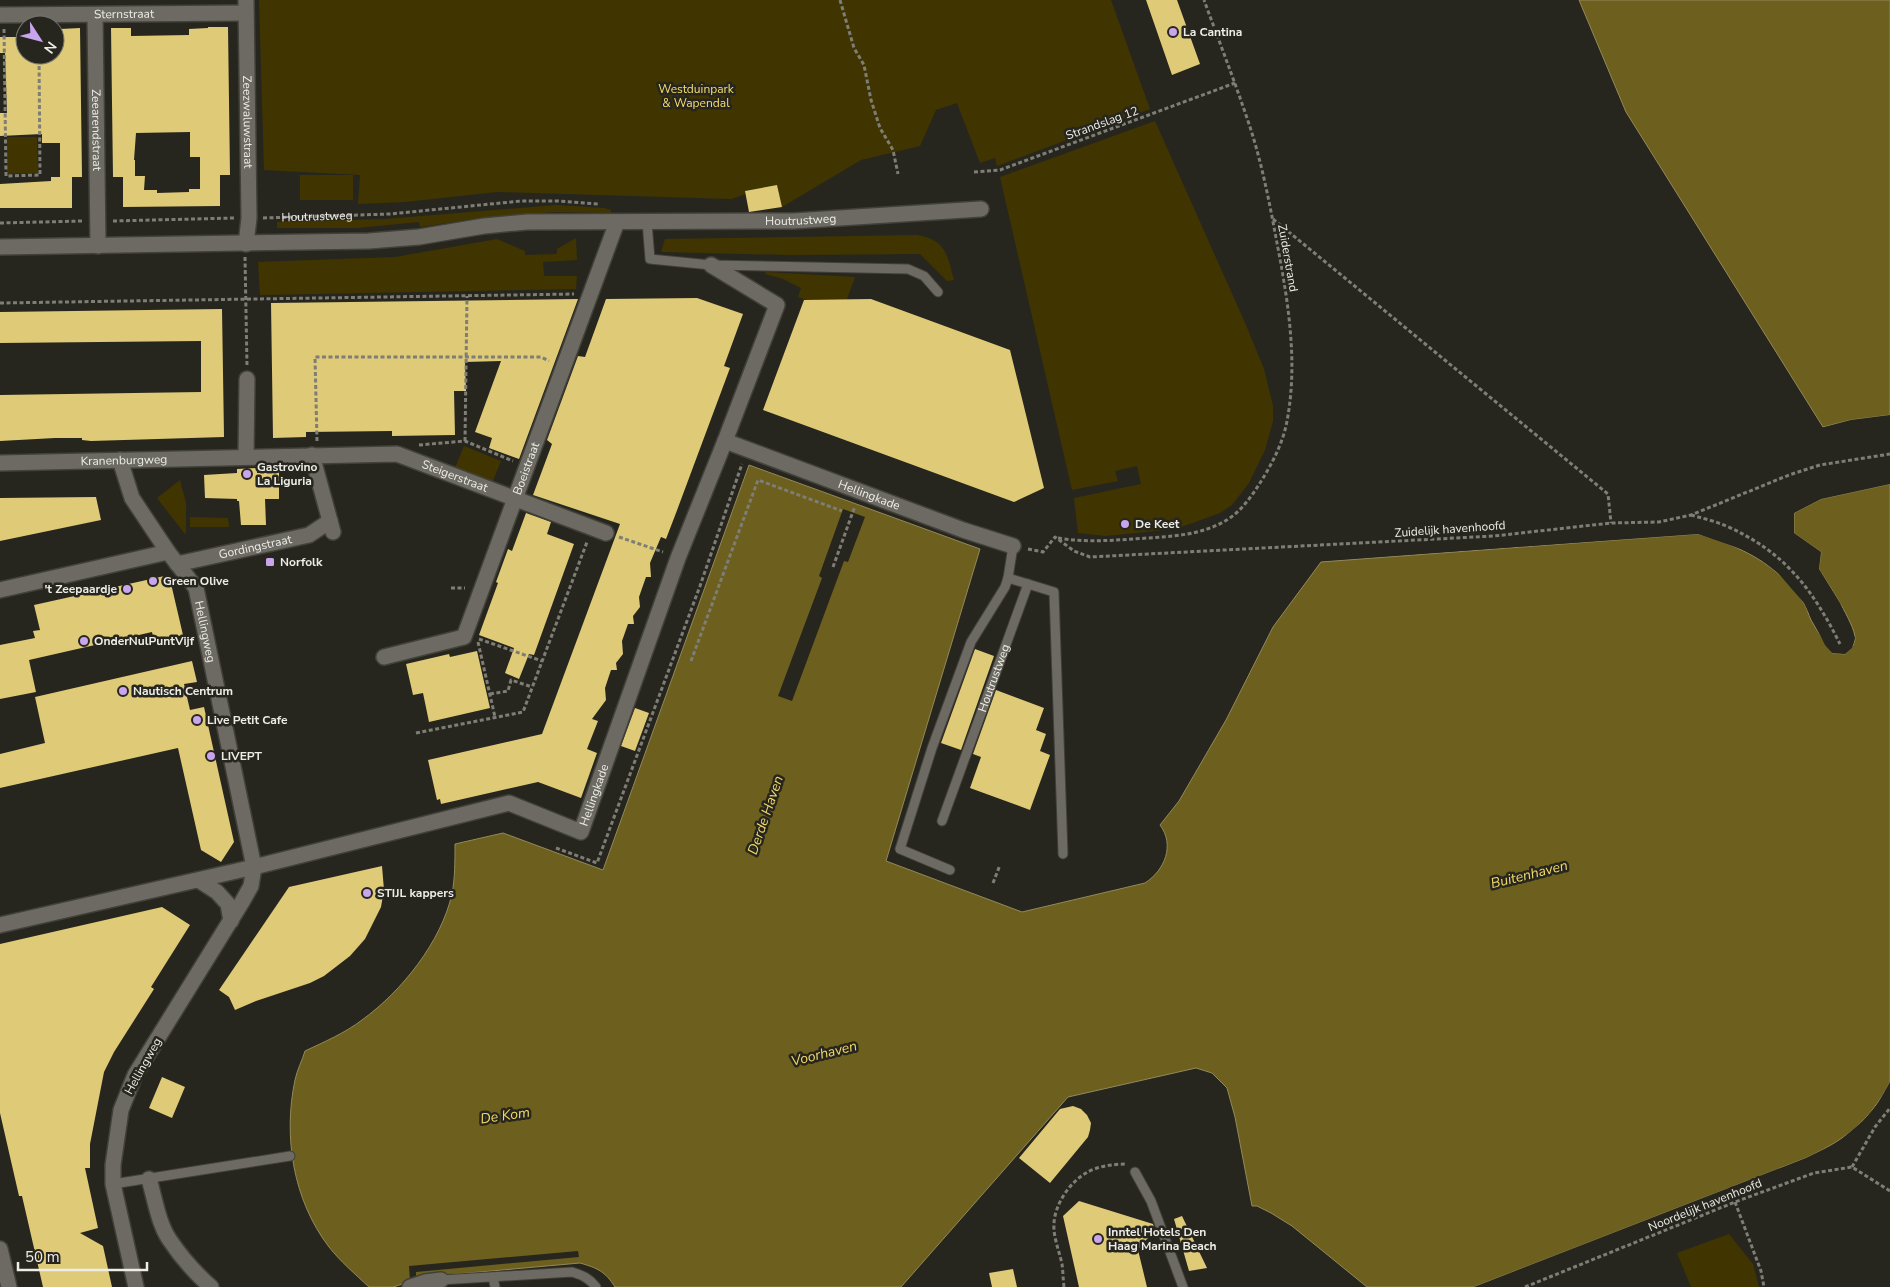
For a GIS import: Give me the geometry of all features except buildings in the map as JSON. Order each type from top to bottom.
[{"type":"street","name":"Sternstraat","points":[[2,21],[246,6]]},
{"type":"street","name":"Zeezwaluwstraat","points":[[246,6],[249,218],[246,244]]},
{"type":"street","name":"Zeearendstraat","points":[[95,15],[98,246]]},
{"type":"street","name":"Houtrustweg","points":[[0,247],[368,241],[420,237],[527,222],[793,221],[981,209]]},
{"type":"street","name":"Boeistraat","points":[[384,657],[464,637],[617,222]]},
{"type":"street","name":"Hellingkade","points":[[254,867],[509,804],[581,832],[678,558],[777,305],[711,265]]},
{"type":"street","points":[[246,457],[247,379]]},
{"type":"street","name":"Hellingkade","points":[[725,441],[964,530],[1013,546]]},
{"type":"street","name":"Steigerstraat","points":[[312,455],[397,454],[599,530]]},
{"type":"street","name":"Kranenburgweg","points":[[0,463],[312,455]]},
{"type":"street","name":"Gordingstraat","points":[[172,558],[309,535],[331,527],[312,455]]},
{"type":"street","name":"Hellingweg","points":[[120,460],[132,498],[172,558],[196,588],[254,867],[251,886],[135,1075],[120,1110],[116,1134],[113,1184],[136,1287]]},
{"type":"street","points":[[0,590],[172,558]]},
{"type":"street","points":[[0,926],[254,867]]},
{"type":"street","points":[[200,880],[217,892],[228,904],[231,921]]},
{"type":"street","points":[[149,1179],[160,1219],[169,1238],[195,1273],[211,1287]]},
{"type":"street","points":[[0,1249],[9,1287]]},
{"type":"street","points":[[410,1287],[425,1282],[446,1282]]},
{"type":"lane","points":[[647,222],[650,259],[711,265],[908,269],[924,276],[938,292]]},
{"type":"lane","points":[[950,870],[900,849],[932,748],[971,642],[1005,587],[1013,546]]},
{"type":"lane","points":[[1008,578],[1054,592],[1063,854]]},
{"type":"lane","name":"Houtrustweg","points":[[942,821],[1028,584]]},
{"type":"lane","points":[[113,1184],[290,1156]]},
{"type":"lane","points":[[1135,1172],[1152,1201],[1183,1287]]},
{"type":"lane","points":[[446,1282],[572,1272],[582,1275],[596,1287]]},
{"type":"lane","points":[[493,1277],[494,1287]]},
{"type":"path","points":[[840,0],[854,48],[864,66],[871,100],[880,128],[893,150],[898,174]]},
{"type":"path","name":"Zuiderstrand","points":[[1056,537],[1076,541],[1104,541],[1179,535],[1210,528],[1225,521],[1251,498],[1280,448],[1287,423],[1291,395],[1290,327],[1273,219],[1250,125],[1204,0]]},
{"type":"path","points":[[2,21],[6,176],[40,175],[39,65]]},
{"type":"path","name":"Strandslag 12","points":[[974,172],[1000,170],[1235,83]]},
{"type":"path","name":"Houtrustweg","points":[[0,223],[390,214],[558,200],[606,205]]},
{"type":"path","points":[[1273,219],[1608,494],[1611,523]]},
{"type":"path","points":[[246,244],[247,379]]},
{"type":"path","points":[[0,303],[590,294]]},
{"type":"path","points":[[466,440],[467,296]]},
{"type":"path","points":[[317,430],[315,357],[541,357]]},
{"type":"path","points":[[397,454],[402,446],[466,440],[526,466]]},
{"type":"path","points":[[556,848],[597,863],[700,586],[748,449]]},
{"type":"path","name":"Zuidelijk havenhoofd","points":[[1056,537],[1074,551],[1090,556],[1494,536],[1611,523],[1659,522],[1691,515],[1789,475],[1812,468],[1890,454]]},
{"type":"path","points":[[691,661],[758,480],[842,512]]},
{"type":"path","points":[[833,567],[860,491]]},
{"type":"path","points":[[1691,515],[1724,525],[1764,547],[1785,564],[1800,578],[1814,597],[1840,644]]},
{"type":"path","points":[[416,733],[523,712],[542,662],[599,530],[678,558]]},
{"type":"path","points":[[1013,546],[1043,552],[1056,537]]},
{"type":"path","points":[[496,717],[477,638],[542,662]]},
{"type":"path","points":[[490,694],[508,691],[511,680],[532,687]]},
{"type":"path","points":[[993,883],[1000,865]]},
{"type":"path","points":[[1890,1108],[1875,1127],[1852,1167],[1890,1191]]},
{"type":"path","points":[[1064,1287],[1062,1265],[1054,1235],[1057,1206],[1072,1185],[1086,1173],[1120,1164],[1128,1164],[1135,1172]]},
{"type":"path","name":"Noordelijk havenhoofd","points":[[1525,1287],[1735,1202],[1814,1173],[1852,1167]]},
{"type":"path","points":[[1735,1202],[1762,1271],[1764,1287]]},
{"type":"green space","name":"Westduinpark & Wapendal","points":[[259,0],[1111,0],[1150,109],[997,166],[995,158],[980,163],[957,103],[936,110],[920,146],[861,160],[782,207],[777,185],[745,191],[745,194],[732,199],[497,192],[405,202],[358,204],[360,175],[264,170]]},
{"type":"green space","points":[[1155,121],[1264,369],[1273,406],[1273,421],[1265,450],[1249,483],[1232,505],[1220,513],[1176,529],[1105,536],[1078,533],[1074,498],[1141,484],[1137,466],[1115,471],[1118,481],[1072,490],[1000,177]]},
{"type":"green space","points":[[7,137],[37,137],[38,173],[7,174]]},
{"type":"green space","points":[[300,175],[353,175],[353,200],[300,200]]},
{"type":"green space","points":[[556,205],[604,208],[611,210],[611,213],[555,212],[488,217],[420,227],[419,222],[357,228],[277,228],[277,222],[385,219]]},
{"type":"green space","points":[[917,235],[934,240],[940,245],[947,256],[954,280],[947,281],[920,254],[790,255],[661,252],[665,239]]},
{"type":"green space","points":[[576,238],[577,260],[543,262],[544,276],[577,276],[576,289],[260,295],[258,262],[395,257],[497,239],[525,251],[525,255],[557,254],[557,249]]},
{"type":"green space","points":[[766,272],[855,277],[842,313],[798,297],[801,288],[783,279],[765,274]]},
{"type":"green space","points":[[464,446],[501,461],[492,483],[455,468]]},
{"type":"green space","points":[[180,480],[186,503],[185,534],[157,498]]},
{"type":"green space","points":[[190,517],[228,518],[229,527],[190,527]]},
{"type":"green space","points":[[1729,1234],[1753,1264],[1759,1287],[1691,1287],[1677,1253]]},
{"type":"water","points":[[1579,0],[1890,0],[1890,415],[1851,420],[1823,427],[1626,112]]},
{"type":"water","points":[[749,465],[980,549],[886,861],[1022,912],[1145,883],[1158,871],[1166,857],[1167,849],[1167,841],[1160,825],[1179,801],[1226,720],[1273,627],[1321,562],[1698,534],[1729,544],[1770,567],[1782,577],[1806,606],[1813,624],[1832,653],[1845,654],[1854,643],[1854,632],[1840,603],[1819,569],[1821,552],[1794,533],[1794,513],[1821,499],[1890,484],[1890,1082],[1865,1119],[1833,1144],[1806,1158],[1474,1287],[1367,1287],[1292,1226],[1257,1206],[1252,1206],[1235,1117],[1227,1088],[1212,1073],[1196,1068],[1068,1097],[901,1287],[615,1287],[608,1277],[600,1271],[580,1263],[424,1277],[393,1287],[369,1287],[329,1247],[317,1229],[299,1188],[294,1167],[290,1123],[295,1080],[305,1051],[342,1033],[362,1020],[391,995],[418,964],[439,930],[447,912],[453,888],[455,844],[503,833],[603,870]]},
{"type":"pier","points":[[1890,415],[1890,417],[1851,422],[1823,430],[1821,428],[1851,420]]},
{"type":"pier","points":[[1890,481],[1890,484],[1821,499],[1794,513],[1794,533],[1821,552],[1819,569],[1840,603],[1855,638],[1852,648],[1845,654],[1832,653],[1825,645],[1804,603],[1778,573],[1758,557],[1698,534],[1319,561],[1321,559],[1698,532],[1759,555],[1780,572],[1806,602],[1827,643],[1833,650],[1844,651],[1850,647],[1853,638],[1849,627],[1838,604],[1816,570],[1818,553],[1792,534],[1792,512],[1821,497]]},
{"type":"pier","points":[[843,509],[865,517],[848,562],[844,561],[792,701],[778,696],[822,578],[819,576]]},
{"type":"pier","points":[[1890,1082],[1887,1094],[1865,1123],[1838,1145],[1808,1160],[1481,1287],[1474,1287],[1806,1158],[1837,1143],[1863,1121],[1877,1105]]},
{"type":"pier","points":[[578,1251],[579,1257],[416,1272],[416,1279],[410,1281],[409,1266]]},
{"type":"place","name":"La Cantina","points":[[1173,32]]},
{"type":"place","name":"Gastrovino La Liguria","points":[[247,474]]},
{"type":"place","name":"De Keet","points":[[1125,524]]},
{"type":"place","name":"Norfolk","points":[[270,562]]},
{"type":"place","name":"Green Olive","points":[[153,581]]},
{"type":"place","name":"'t Zeepaardje","points":[[127,589]]},
{"type":"place","name":"OnderNulPuntVijf","points":[[84,641]]},
{"type":"place","name":"Nautisch Centrum","points":[[123,691]]},
{"type":"place","name":"Live Petit Cafe","points":[[197,720]]},
{"type":"place","name":"LIVEPT","points":[[211,756]]},
{"type":"place","name":"STIJL kappers","points":[[367,893]]},
{"type":"place","name":"Inntel Hotels Den Haag Marina Beach","points":[[1098,1239]]},
{"type":"water label","name":"Derde Haven","points":[[765,815]]},
{"type":"water label","name":"Buitenhaven","points":[[1529,874]]},
{"type":"water label","name":"Voorhaven","points":[[824,1053]]},
{"type":"water label","name":"De Kom","points":[[505,1115]]}]
